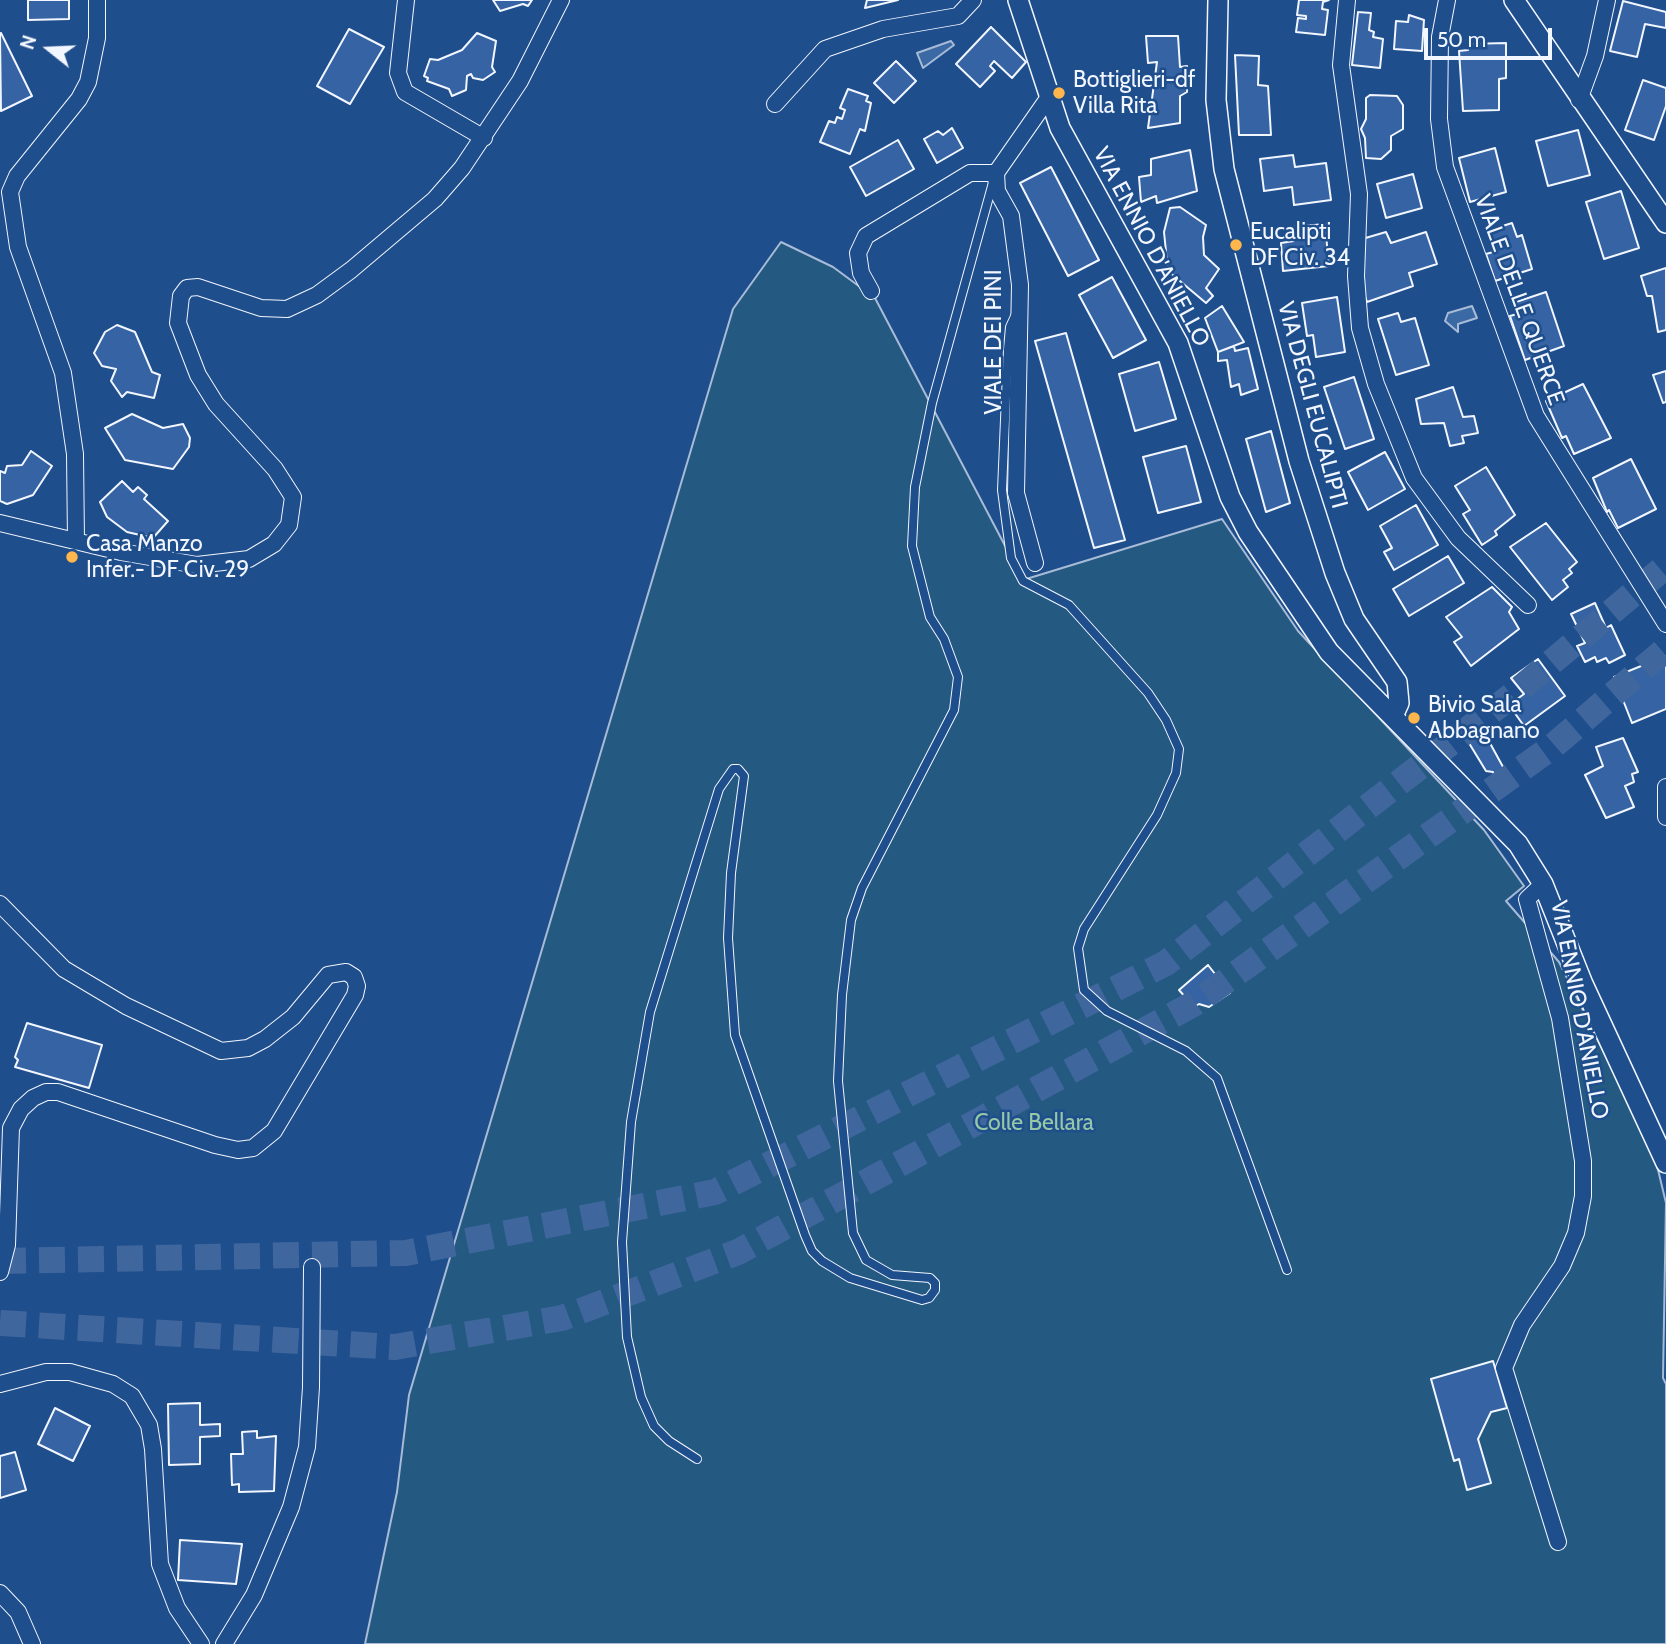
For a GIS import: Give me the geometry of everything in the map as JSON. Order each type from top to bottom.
[{"type":"street","points":[[76,541],[75,454],[62,373],[18,247],[10,192],[17,176],[79,99],[88,82],[97,38],[97,0]]},
{"type":"street","points":[[406,0],[398,73],[405,92],[484,138]]},
{"type":"street","points":[[0,523],[197,565],[249,559],[274,544],[289,526],[293,498],[284,480],[216,404],[198,375],[183,342],[178,323],[181,296],[187,288],[198,287],[273,311],[302,304],[351,270],[435,199],[484,138],[520,81],[561,0]]},
{"type":"street","points":[[775,104],[825,49],[883,29],[958,16],[973,0]]},
{"type":"street","name":"VIA ENNIO D'ANIELLO","points":[[1018,0],[1049,97],[1078,163],[1178,343],[1230,496],[1248,532],[1329,652],[1518,844],[1543,884],[1583,984],[1666,1163]]},
{"type":"street","name":"VIA DEGLI EUCALIPTI","points":[[1218,0],[1216,100],[1224,169],[1299,461],[1335,573],[1354,619],[1397,682],[1399,703],[1393,716]]},
{"type":"street","points":[[1347,0],[1341,65],[1359,194],[1356,276],[1360,328],[1376,384],[1414,478],[1458,538],[1528,605]]},
{"type":"street","name":"VIALE DELLE QUERCE","points":[[1447,0],[1440,37],[1439,119],[1445,167],[1536,416],[1666,624]]},
{"type":"street","points":[[1514,0],[1579,100],[1666,223]]},
{"type":"street","points":[[1579,100],[1595,56],[1607,0]]},
{"type":"street","points":[[871,291],[860,273],[858,253],[863,233],[970,173],[996,173],[1049,97]]},
{"type":"street","name":"VIALE DEI PINI","points":[[996,173],[997,191],[1011,216],[1020,285],[1016,493],[1035,563]]},
{"type":"street","points":[[1666,787],[1666,817]]},
{"type":"street","name":"VIA ENNIO D'ANIELLO","points":[[1543,884],[1527,899],[1560,1018],[1583,1161],[1583,1196],[1576,1233],[1562,1266],[1522,1325],[1504,1368],[1559,1542]]},
{"type":"street","points":[[0,904],[64,969],[126,1006],[221,1051],[248,1048],[265,1039],[293,1017],[328,975],[346,972],[354,977],[356,986],[355,995],[274,1131],[253,1148],[238,1150],[215,1144],[58,1092],[46,1092],[33,1098],[21,1109],[11,1128],[7,1245],[0,1272]]},
{"type":"street","points":[[224,1644],[254,1595],[291,1507],[307,1447],[311,1387],[312,1267]]},
{"type":"street","points":[[0,1384],[46,1372],[70,1372],[114,1384],[132,1396],[149,1425],[160,1564],[177,1608],[201,1644]]},
{"type":"street","points":[[0,1593],[18,1612],[32,1644]]},
{"type":"lane","points":[[697,1459],[669,1441],[654,1426],[641,1397],[627,1337],[622,1242],[631,1122],[650,1012],[719,789],[733,769],[738,769],[744,776],[731,873],[728,938],[735,1035],[805,1235],[812,1251],[822,1261],[850,1278],[922,1300],[929,1298],[935,1290],[935,1283],[930,1278],[892,1275],[866,1260],[853,1233],[838,1081],[841,1008],[851,920],[862,888],[954,710],[957,677],[944,639],[930,617],[912,547],[915,487],[932,403],[996,173]]},
{"type":"lane","points":[[1019,308],[1010,327],[1003,432],[1002,490],[1011,558],[1023,581],[1069,605],[1148,693],[1166,720],[1179,749],[1176,773],[1157,815],[1084,929],[1079,948],[1084,990],[1117,1017],[1186,1051],[1217,1078],[1287,1270]]},
{"type":"green space","name":"Colle Bellara","points":[[781,242],[833,267],[875,298],[1023,580],[1222,519],[1298,631],[1484,830],[1524,886],[1506,901],[1559,962],[1654,1153],[1666,1203],[1663,1378],[1666,1384],[1666,1644],[365,1644],[397,1492],[409,1395],[733,309]]},
{"type":"shaded area","points":[[951,41],[954,45],[923,68],[917,53]]},
{"type":"shaded area","points":[[1472,306],[1477,318],[1458,324],[1458,332],[1445,321],[1448,313]]},
{"type":"building","points":[[28,0],[69,0],[69,19],[28,20]]},
{"type":"building","points":[[493,0],[532,0],[528,6],[523,4],[500,11]]},
{"type":"building","points":[[867,0],[898,0],[865,8]]},
{"type":"building","points":[[1299,0],[1329,0],[1323,2],[1322,9],[1328,10],[1325,35],[1296,32],[1298,18],[1306,19],[1306,16],[1297,15]]},
{"type":"building","points":[[1623,1],[1666,12],[1666,28],[1645,24],[1637,57],[1610,51]]},
{"type":"building","points":[[1358,12],[1371,13],[1369,30],[1374,32],[1373,37],[1383,39],[1380,68],[1352,65]]},
{"type":"building","points":[[1409,15],[1424,20],[1422,51],[1394,49],[1396,21],[1408,22]]},
{"type":"building","points":[[991,27],[1026,62],[1012,78],[994,61],[990,66],[995,71],[980,87],[956,64]]},
{"type":"building","points":[[349,29],[384,47],[350,104],[317,86]]},
{"type":"building","points":[[477,33],[496,41],[492,67],[495,72],[483,80],[473,78],[471,74],[467,76],[466,90],[452,96],[449,89],[427,81],[428,78],[424,76],[430,59],[438,60],[462,50]]},
{"type":"building","points":[[0,34],[32,96],[1,111]]},
{"type":"building","points":[[1146,36],[1178,36],[1180,67],[1187,66],[1187,92],[1180,96],[1180,123],[1148,128],[1157,62],[1148,63]]},
{"type":"building","points":[[1506,43],[1506,78],[1499,79],[1499,110],[1463,111],[1459,51],[1468,50],[1468,44]]},
{"type":"building","points":[[1235,55],[1259,56],[1258,85],[1268,86],[1271,135],[1239,135]]},
{"type":"building","points":[[896,61],[916,81],[894,103],[874,83]]},
{"type":"building","points":[[1643,80],[1666,88],[1666,106],[1654,140],[1625,130]]},
{"type":"building","points":[[848,89],[868,96],[866,101],[871,103],[865,131],[860,129],[850,154],[820,142],[829,121],[835,123],[837,117],[842,119],[845,110],[840,108]]},
{"type":"building","points":[[1370,95],[1397,96],[1403,105],[1403,129],[1391,136],[1391,150],[1381,159],[1366,158],[1365,138],[1361,129],[1366,119],[1366,98]]},
{"type":"building","points":[[952,128],[963,148],[937,163],[924,139],[938,131],[943,135]]},
{"type":"building","points":[[1578,130],[1590,175],[1548,186],[1536,141]]},
{"type":"building","points":[[898,140],[914,169],[866,196],[850,167]]},
{"type":"building","points":[[1495,148],[1506,192],[1470,202],[1459,158]]},
{"type":"building","points":[[1190,150],[1197,191],[1157,203],[1156,196],[1141,202],[1139,177],[1151,175],[1151,159]]},
{"type":"building","points":[[1293,155],[1295,167],[1326,163],[1331,200],[1294,205],[1292,187],[1264,191],[1260,159]]},
{"type":"building","points":[[1051,167],[1099,260],[1068,276],[1020,183]]},
{"type":"building","points":[[1413,174],[1422,208],[1386,218],[1377,184]]},
{"type":"building","points":[[1621,191],[1639,248],[1604,259],[1586,202]]},
{"type":"building","points":[[1180,207],[1206,225],[1203,237],[1204,255],[1219,269],[1206,288],[1213,296],[1206,303],[1168,271],[1164,232],[1170,208]]},
{"type":"building","points":[[1512,223],[1517,237],[1522,235],[1532,269],[1495,281],[1486,254],[1493,252],[1487,231]]},
{"type":"building","points":[[1325,224],[1329,266],[1283,271],[1281,243],[1294,241],[1292,227]]},
{"type":"building","points":[[1386,232],[1391,243],[1426,232],[1437,264],[1409,273],[1413,286],[1367,302],[1361,288],[1362,239]]},
{"type":"building","points":[[1666,268],[1666,330],[1658,332],[1652,296],[1647,296],[1641,276]]},
{"type":"building","points":[[1112,277],[1146,340],[1113,358],[1079,295]]},
{"type":"building","points":[[1546,292],[1564,346],[1525,360],[1510,316],[1517,314],[1513,303]]},
{"type":"building","points":[[1337,297],[1345,352],[1316,357],[1313,335],[1307,336],[1302,303]]},
{"type":"building","points":[[1222,306],[1244,342],[1218,352],[1205,318]]},
{"type":"building","points":[[1398,313],[1401,322],[1415,318],[1429,365],[1396,375],[1378,319]]},
{"type":"building","points":[[117,325],[135,332],[152,372],[160,375],[154,398],[127,392],[122,397],[111,381],[116,369],[102,366],[94,353],[105,332]]},
{"type":"building","points":[[1066,333],[1125,540],[1094,548],[1035,341]]},
{"type":"building","points":[[1234,346],[1235,351],[1248,348],[1258,389],[1241,395],[1239,384],[1231,387],[1227,360],[1218,361],[1218,352]]},
{"type":"building","points":[[1159,362],[1176,419],[1135,431],[1119,374]]},
{"type":"building","points":[[1666,371],[1666,402],[1663,403],[1653,375]]},
{"type":"building","points":[[1354,377],[1374,439],[1345,449],[1324,387]]},
{"type":"building","points":[[1583,384],[1611,438],[1574,454],[1566,436],[1562,438],[1546,401]]},
{"type":"building","points":[[1453,387],[1463,417],[1474,416],[1478,433],[1462,436],[1464,443],[1450,446],[1444,423],[1421,424],[1416,399]]},
{"type":"building","points":[[132,414],[163,428],[183,424],[190,438],[189,447],[173,469],[125,460],[105,428]]},
{"type":"building","points":[[1271,431],[1290,503],[1266,512],[1246,439]]},
{"type":"building","points":[[1186,446],[1201,502],[1158,513],[1143,457]]},
{"type":"building","points":[[31,451],[52,466],[33,495],[7,504],[0,501],[0,471],[5,473],[7,466],[22,465]]},
{"type":"building","points":[[1385,452],[1405,489],[1368,510],[1348,472]]},
{"type":"building","points":[[1631,459],[1656,509],[1618,528],[1609,510],[1607,512],[1593,478]]},
{"type":"building","points":[[1486,467],[1515,515],[1495,531],[1497,535],[1482,545],[1463,514],[1470,510],[1455,486]]},
{"type":"building","points":[[122,481],[133,492],[138,487],[147,495],[144,499],[168,521],[153,538],[127,532],[107,517],[100,502]]},
{"type":"building","points":[[1416,505],[1438,545],[1394,570],[1384,552],[1392,548],[1380,526]]},
{"type":"building","points":[[1546,523],[1577,562],[1569,569],[1572,573],[1563,580],[1568,587],[1552,600],[1510,547]]},
{"type":"building","points":[[1448,556],[1464,583],[1409,616],[1393,589]]},
{"type":"building","points":[[1492,587],[1512,607],[1509,612],[1519,629],[1471,666],[1454,642],[1462,637],[1446,617]]},
{"type":"building","points":[[1595,603],[1606,628],[1611,625],[1625,655],[1609,663],[1606,658],[1597,662],[1595,657],[1585,662],[1577,646],[1585,643],[1571,614]]},
{"type":"building","points":[[1666,656],[1666,709],[1632,723],[1614,677]]},
{"type":"building","points":[[1538,659],[1565,696],[1524,726],[1509,705],[1524,694],[1511,678]]},
{"type":"building","points":[[1474,714],[1508,776],[1497,780],[1493,772],[1486,771],[1458,725]]},
{"type":"building","points":[[1623,738],[1638,772],[1632,774],[1634,782],[1625,786],[1634,807],[1606,818],[1585,775],[1603,766],[1596,747]]},
{"type":"building","points":[[1208,965],[1230,993],[1209,1007],[1199,1004],[1194,1007],[1179,990]]},
{"type":"building","points":[[27,1023],[102,1045],[89,1088],[15,1067],[18,1060],[15,1057]]},
{"type":"building","points":[[1493,1361],[1507,1408],[1491,1412],[1478,1439],[1491,1483],[1467,1490],[1459,1459],[1454,1461],[1431,1379]]},
{"type":"building","points":[[200,1403],[200,1425],[220,1424],[220,1436],[200,1437],[200,1464],[169,1465],[168,1404]]},
{"type":"building","points":[[55,1408],[90,1426],[73,1461],[38,1444]]},
{"type":"building","points":[[257,1431],[257,1438],[276,1436],[274,1491],[239,1492],[239,1484],[232,1485],[231,1454],[243,1454],[242,1432]]},
{"type":"building","points":[[15,1452],[26,1490],[0,1498],[0,1456]]},
{"type":"building","points":[[180,1540],[242,1544],[236,1584],[178,1580]]},
{"type":"tunnel","points":[[0,1261],[406,1253],[715,1192],[1166,963],[1515,693],[1666,566]]},
{"type":"tunnel","points":[[0,1323],[395,1347],[562,1318],[738,1252],[1195,1003],[1552,747],[1666,649]]},
{"type":"place","name":"Bottiglieri-df Villa Rita","points":[[1059,93]]},
{"type":"place","name":"Eucalipti DF Civ. 34","points":[[1236,245]]},
{"type":"place","name":"Casa Manzo Infer.- DF Civ. 29","points":[[72,557]]},
{"type":"place","name":"Bivio Sala Abbagnano","points":[[1414,718]]}]
